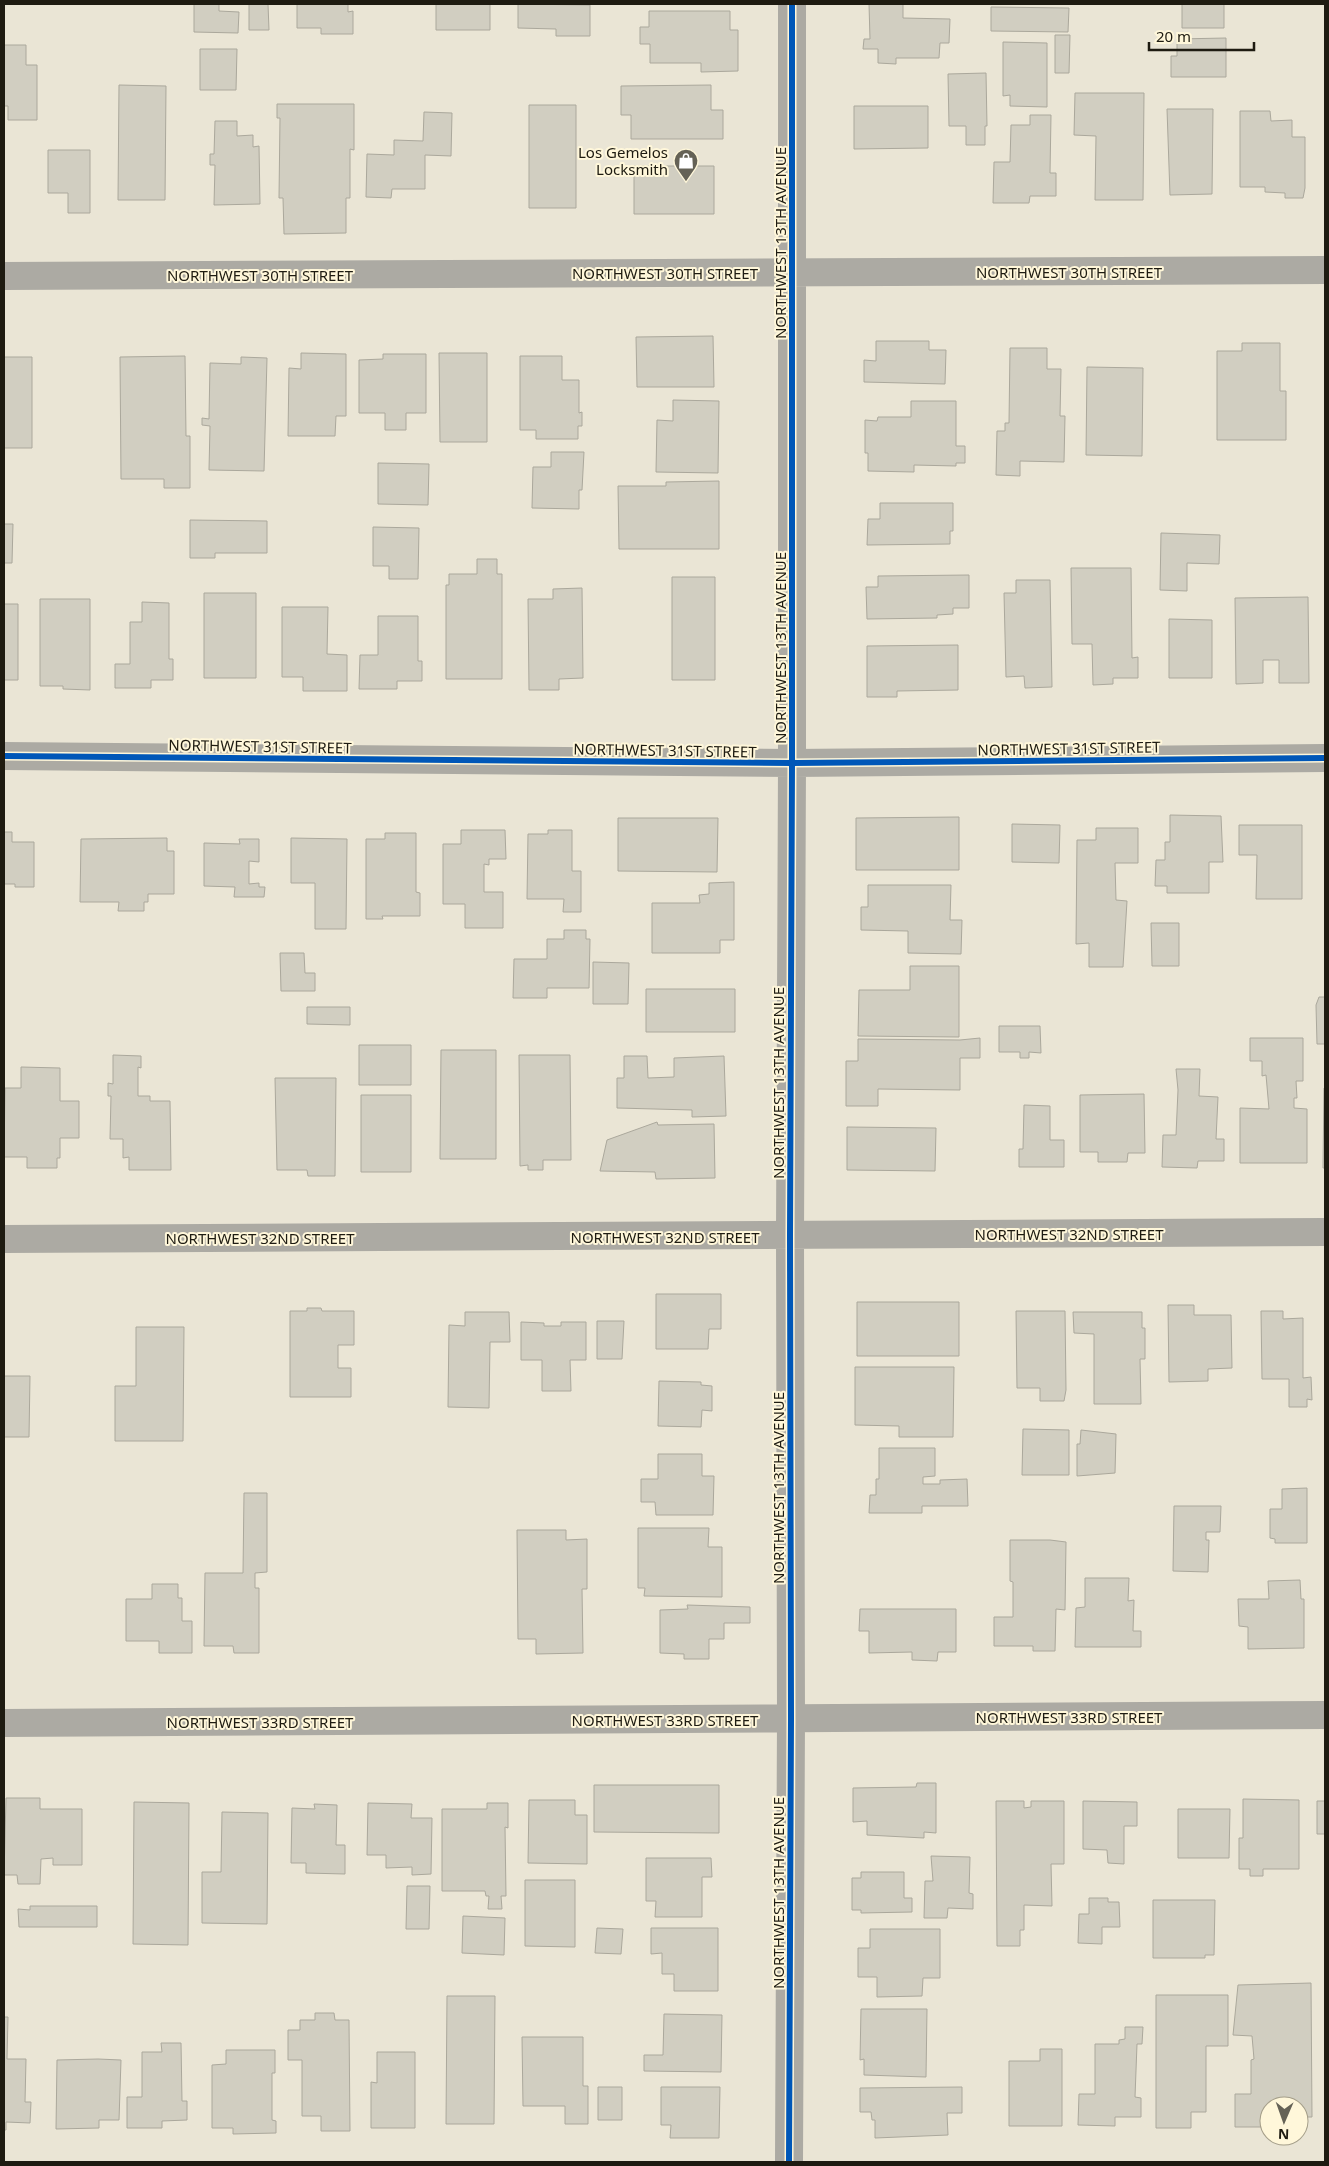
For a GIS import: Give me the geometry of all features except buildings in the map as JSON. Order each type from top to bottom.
[{"type":"street","name":"NORTHWEST 13TH AVENUE","points":[[789,2162],[792,4]]},
{"type":"street","name":"NORTHWEST 30TH STREET","points":[[4,276],[1325,270]]},
{"type":"street","name":"NORTHWEST 31ST STREET","points":[[4,756],[792,764],[1325,758]]},
{"type":"street","name":"NORTHWEST 32ND STREET","points":[[4,1239],[1325,1232]]},
{"type":"street","name":"NORTHWEST 33RD STREET","points":[[4,1723],[1325,1715]]},
{"type":"cycle path","points":[[789,2162],[792,4]]},
{"type":"cycle path","points":[[4,756],[792,763],[1325,758]]},
{"type":"place","name":"Los Gemelos Locksmith","points":[[686,182]]}]
